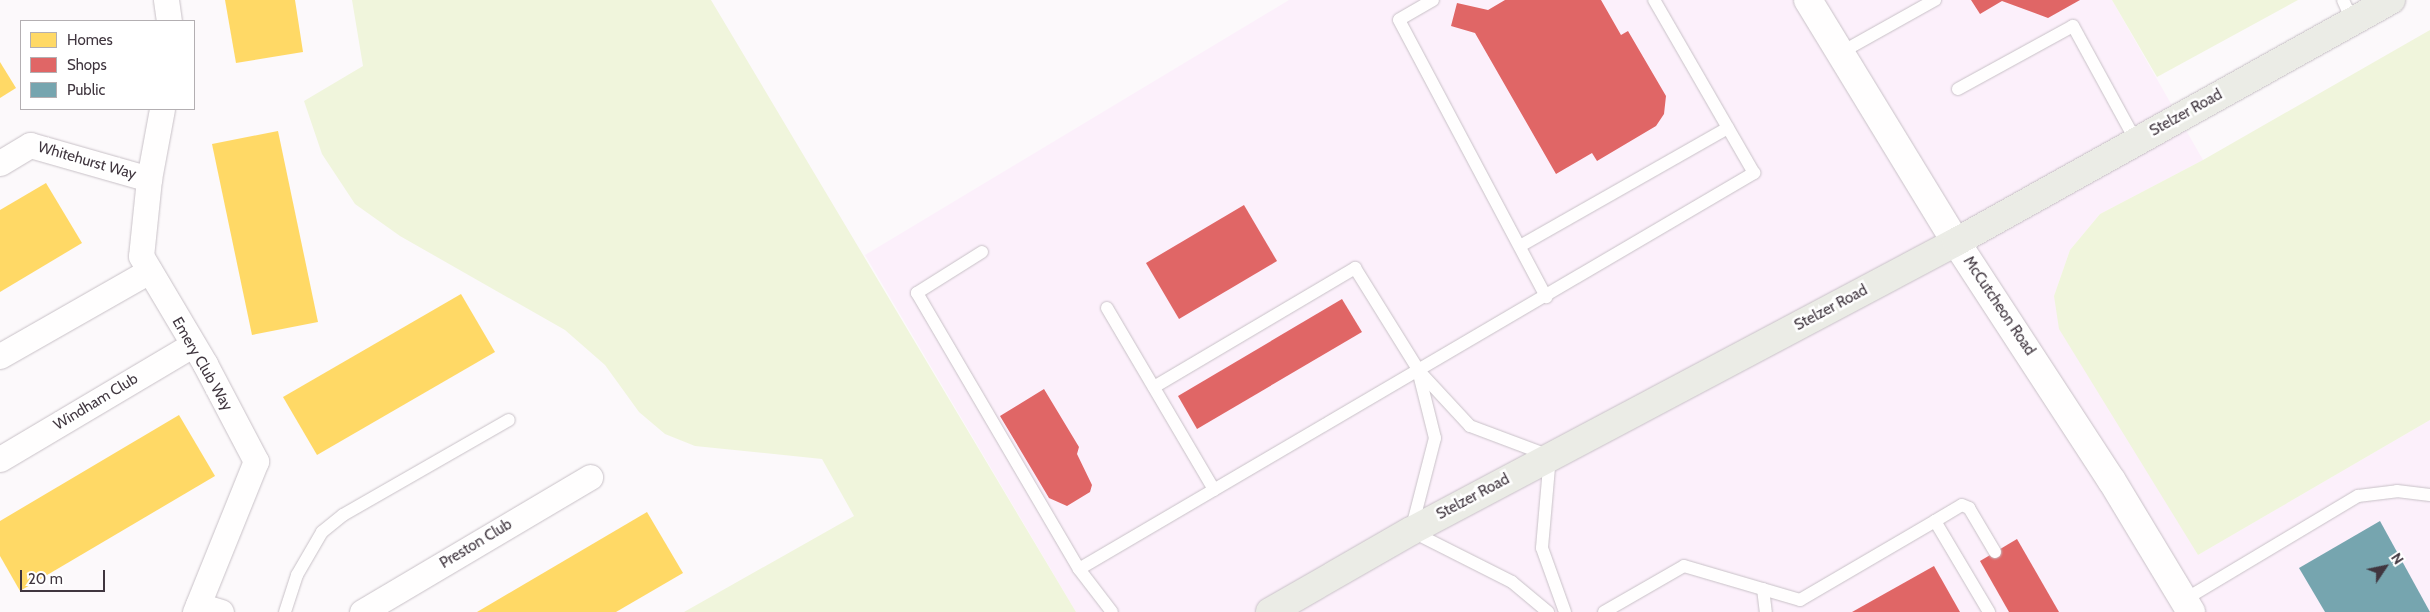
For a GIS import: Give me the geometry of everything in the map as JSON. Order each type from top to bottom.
[{"type":"main road","name":"McCutcheon Road","points":[[1808,0],[1956,242],[2112,481],[2188,606]]},
{"type":"main road","name":"Stelzer Road","points":[[1270,612],[1411,530],[1956,242],[2136,141],[2348,11],[2391,0]]},
{"type":"street","points":[[166,0],[170,20]]},
{"type":"street","name":"Emery Club Way","points":[[162,110],[149,179],[141,256],[256,461],[205,610]]},
{"type":"street","name":"Whitehurst Way","points":[[0,162],[30,145],[149,179]]},
{"type":"street","points":[[0,356],[149,271]]},
{"type":"street","name":"Windham Club","points":[[0,460],[192,345]]},
{"type":"street","name":"Preston Club","points":[[362,612],[590,477]]},
{"type":"lane","points":[[1433,0],[1399,20],[1546,297]]},
{"type":"lane","points":[[1079,569],[1419,372],[1754,173],[1654,0]]},
{"type":"lane","points":[[1840,53],[1935,0]]},
{"type":"lane","points":[[1958,89],[2073,26],[2136,141]]},
{"type":"lane","points":[[1520,246],[1728,128]]},
{"type":"lane","points":[[982,252],[917,293],[1079,569],[1112,612]]},
{"type":"lane","points":[[1154,387],[1355,268],[1419,372],[1470,426],[1550,456],[1542,548],[1565,612]]},
{"type":"lane","points":[[1107,308],[1214,490]]},
{"type":"lane","points":[[1419,372],[1435,438],[1411,530],[1512,582],[1548,612]]},
{"type":"lane","points":[[285,612],[297,575],[322,532],[343,515],[508,420]]},
{"type":"lane","points":[[2188,606],[2358,496],[2397,491],[2430,495]]},
{"type":"lane","points":[[1604,612],[1684,566],[1800,600],[1962,505],[1969,508],[1995,552]]},
{"type":"lane","points":[[1935,521],[1989,612]]},
{"type":"lane","points":[[1763,589],[1766,612]]},
{"type":"shaded area","points":[[1289,0],[2112,0],[2203,160],[2100,214],[2070,250],[2054,296],[2198,555],[2430,420],[2430,612],[1076,612],[865,255]]},
{"type":"green space","points":[[352,0],[711,0],[1076,612],[684,612],[854,516],[822,459],[695,446],[665,434],[639,412],[605,365],[565,330],[400,236],[355,204],[322,154],[304,101],[363,66]]},
{"type":"green space","points":[[2112,0],[2298,0],[2157,77]]},
{"type":"green space","points":[[2430,30],[2430,420],[2198,555],[2059,329],[2054,296],[2070,250],[2100,214],[2203,160]]},
{"type":"building: Homes","points":[[225,0],[295,0],[303,52],[236,63]]},
{"type":"building: Homes","points":[[0,62],[16,88],[0,98]]},
{"type":"building: Homes","points":[[278,131],[318,322],[252,335],[212,144]]},
{"type":"building: Homes","points":[[46,183],[82,243],[0,292],[0,210]]},
{"type":"building: Homes","points":[[461,294],[495,352],[317,455],[283,397]]},
{"type":"building: Homes","points":[[179,415],[215,476],[20,591],[0,556],[0,521]]},
{"type":"building: Homes","points":[[647,512],[683,573],[616,612],[477,612]]},
{"type":"building: Shops","points":[[1505,0],[1601,0],[1621,35],[1628,31],[1666,96],[1664,114],[1656,126],[1597,161],[1592,153],[1556,174],[1475,33],[1451,26],[1457,3],[1488,10]]},
{"type":"building: Shops","points":[[1971,0],[2080,0],[2048,18],[2002,1],[1980,14]]},
{"type":"building: Shops","points":[[1244,205],[1277,261],[1179,319],[1146,263]]},
{"type":"building: Shops","points":[[1342,299],[1362,332],[1197,429],[1178,396]]},
{"type":"building: Shops","points":[[1044,389],[1079,447],[1077,454],[1092,485],[1090,492],[1067,506],[1049,498],[1000,416]]},
{"type":"building: Shops","points":[[2017,539],[2059,612],[2009,612],[1980,561]]},
{"type":"building: Shops","points":[[1934,566],[1960,612],[1852,612]]},
{"type":"building: Public","points":[[2380,521],[2430,612],[2325,612],[2299,568]]}]
